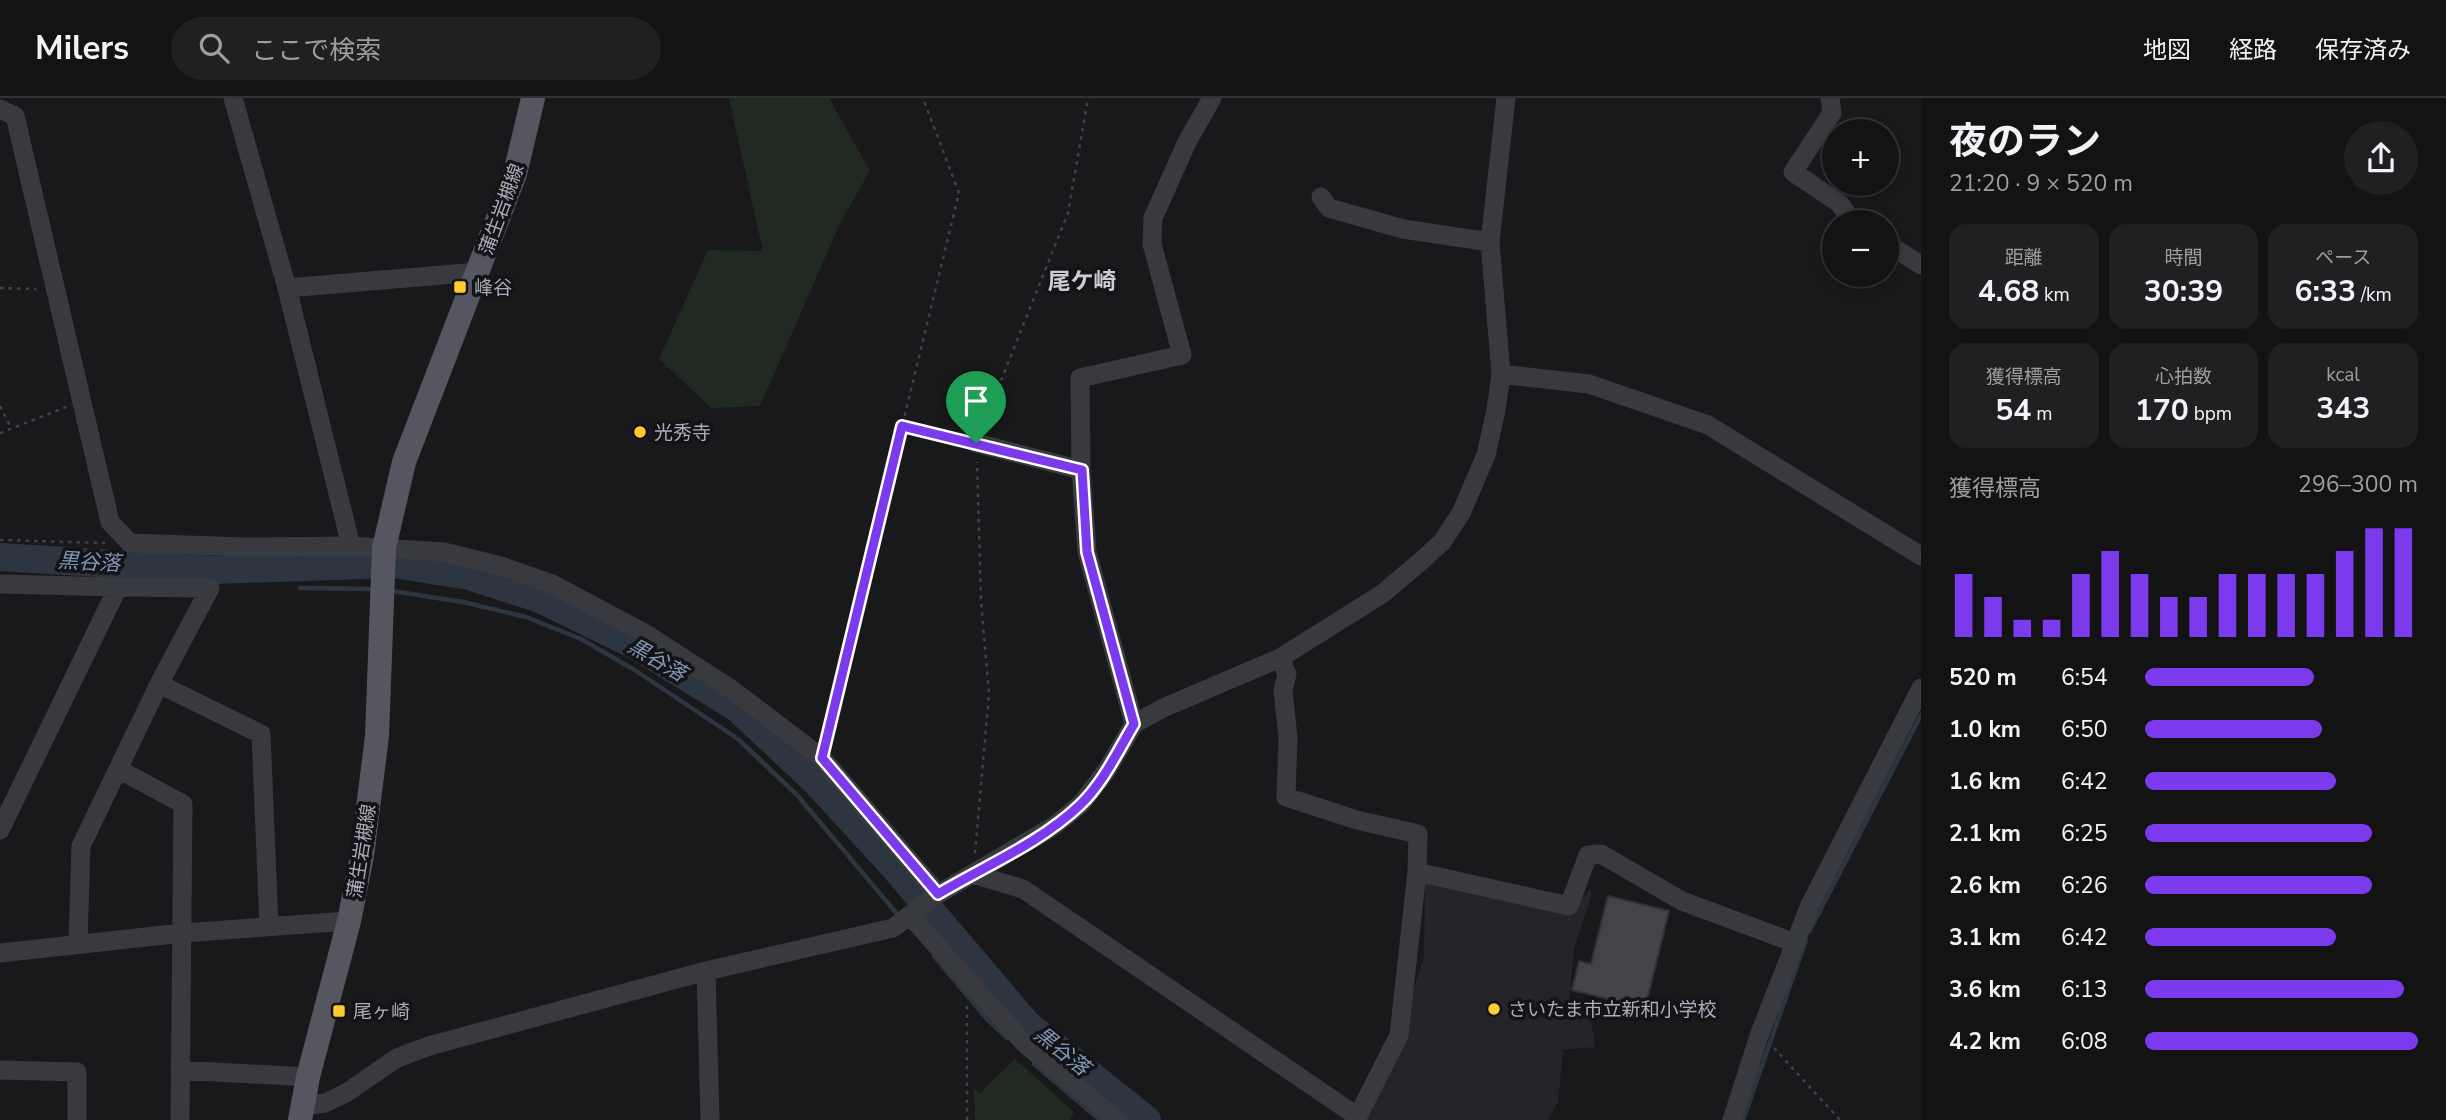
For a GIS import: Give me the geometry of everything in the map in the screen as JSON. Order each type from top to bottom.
[{"type":"main road","name":"蒲生岩槻線","points":[[301,1113],[349,921],[363,845],[377,736],[383,560],[404,462],[515,174],[533,98]]},
{"type":"street","points":[[233,98],[287,288],[351,546]]},
{"type":"street","points":[[1134,724],[1087,552],[1080,378],[1182,355],[1153,244],[1153,218],[1187,142],[1212,98]]},
{"type":"street","points":[[301,1113],[346,1093],[397,1058],[414,1051],[706,971],[893,928],[935,895],[1054,826],[1081,804],[1107,770],[1134,724],[1163,708],[1280,658],[1382,594],[1442,542],[1461,513],[1486,456],[1501,374],[1490,242],[1506,98]]},
{"type":"street","points":[[1829,98],[1832,113],[1793,172],[1839,203],[1844,210]]},
{"type":"street","points":[[0,109],[15,116],[110,522],[130,543],[246,547],[351,546],[383,560],[444,552],[501,566],[552,584],[646,634],[731,689],[822,758],[935,895]]},
{"type":"street","points":[[1321,197],[1329,208],[1403,229],[1490,242]]},
{"type":"street","points":[[1899,251],[1921,265]]},
{"type":"street","points":[[287,288],[478,272]]},
{"type":"street","points":[[1501,374],[1589,384],[1708,425],[1921,556]]},
{"type":"street","points":[[976,443],[1082,470]]},
{"type":"street","points":[[0,584],[210,587],[159,684],[81,846],[78,944]]},
{"type":"street","points":[[0,830],[118,587]]},
{"type":"street","points":[[973,874],[1023,889],[1357,1118],[1399,1035],[1417,872],[1418,834],[1357,820],[1286,797],[1288,738],[1283,690],[1287,674],[1280,658]]},
{"type":"street","points":[[159,684],[261,734],[269,926]]},
{"type":"street","points":[[1732,1120],[1760,1032],[1810,905],[1856,810],[1921,688]]},
{"type":"street","points":[[118,769],[183,804],[180,1120]]},
{"type":"street","points":[[1417,872],[1569,906],[1587,855],[1601,854],[1682,901],[1795,943]]},
{"type":"street","points":[[913,913],[1026,1044],[1117,1120]]},
{"type":"street","points":[[0,953],[182,933],[349,921]]},
{"type":"street","points":[[706,971],[710,1120]]},
{"type":"street","points":[[0,1070],[77,1072],[77,1120]]},
{"type":"street","points":[[180,1070],[308,1077]]},
{"type":"path","points":[[822,758],[959,194],[923,98]]},
{"type":"path","points":[[973,874],[989,694],[981,601],[976,443],[1068,213],[1088,98]]},
{"type":"path","points":[[0,288],[57,289]]},
{"type":"path","points":[[0,433],[82,400]]},
{"type":"path","points":[[0,406],[11,428]]},
{"type":"path","points":[[902,426],[976,443]]},
{"type":"path","points":[[0,540],[130,543]]},
{"type":"path","points":[[967,978],[967,1120]]},
{"type":"path","points":[[1760,1032],[1840,1120]]},
{"type":"shaded area","points":[[729,98],[829,98],[870,171],[842,219],[760,406],[711,408],[659,359],[708,250],[763,251]]},
{"type":"shaded area","name":"さいたま市立新和小学校","points":[[1425,882],[1568,909],[1591,889],[1574,950],[1569,999],[1591,1018],[1595,1047],[1563,1050],[1558,1102],[1548,1120],[1363,1120],[1388,1070],[1424,957]]},
{"type":"shaded area","points":[[1015,1059],[1074,1112],[1069,1120],[975,1120],[974,1089],[980,1093]]},
{"type":"building","points":[[1608,896],[1669,911],[1645,1008],[1572,990],[1579,961],[1591,964]]},
{"type":"waterway","name":"黒谷落","points":[[0,557],[214,570],[394,564],[469,576],[540,599],[638,647],[737,708],[815,781],[893,866],[1027,1024],[1147,1120]]},
{"type":"waterway","points":[[300,588],[376,589]]},
{"type":"waterway","points":[[392,591],[463,602],[526,617],[581,639],[633,669],[738,739],[797,795],[898,915]]},
{"type":"waterway","points":[[1809,932],[1921,715]]},
{"type":"waterway","points":[[1743,1120],[1806,940]]},
{"type":"waterway","points":[[934,956],[987,1019],[1007,1038]]},
{"type":"waterway","points":[[1034,1064],[1100,1120]]},
{"type":"place","name":"峰谷","points":[[460,287]]},
{"type":"place","name":"光秀寺","points":[[640,432]]},
{"type":"place","name":"さいたま市立新和小学校","points":[[1494,1009]]},
{"type":"place","name":"尾ヶ崎","points":[[339,1011]]},
{"type":"district","name":"尾ケ崎","points":[[1082,281]]},
{"type":"route","points":[[902,426],[976,443],[1082,470],[1087,552],[1134,724],[1107,770],[1081,804],[1054,826],[938,894],[822,758],[902,426]]}]
